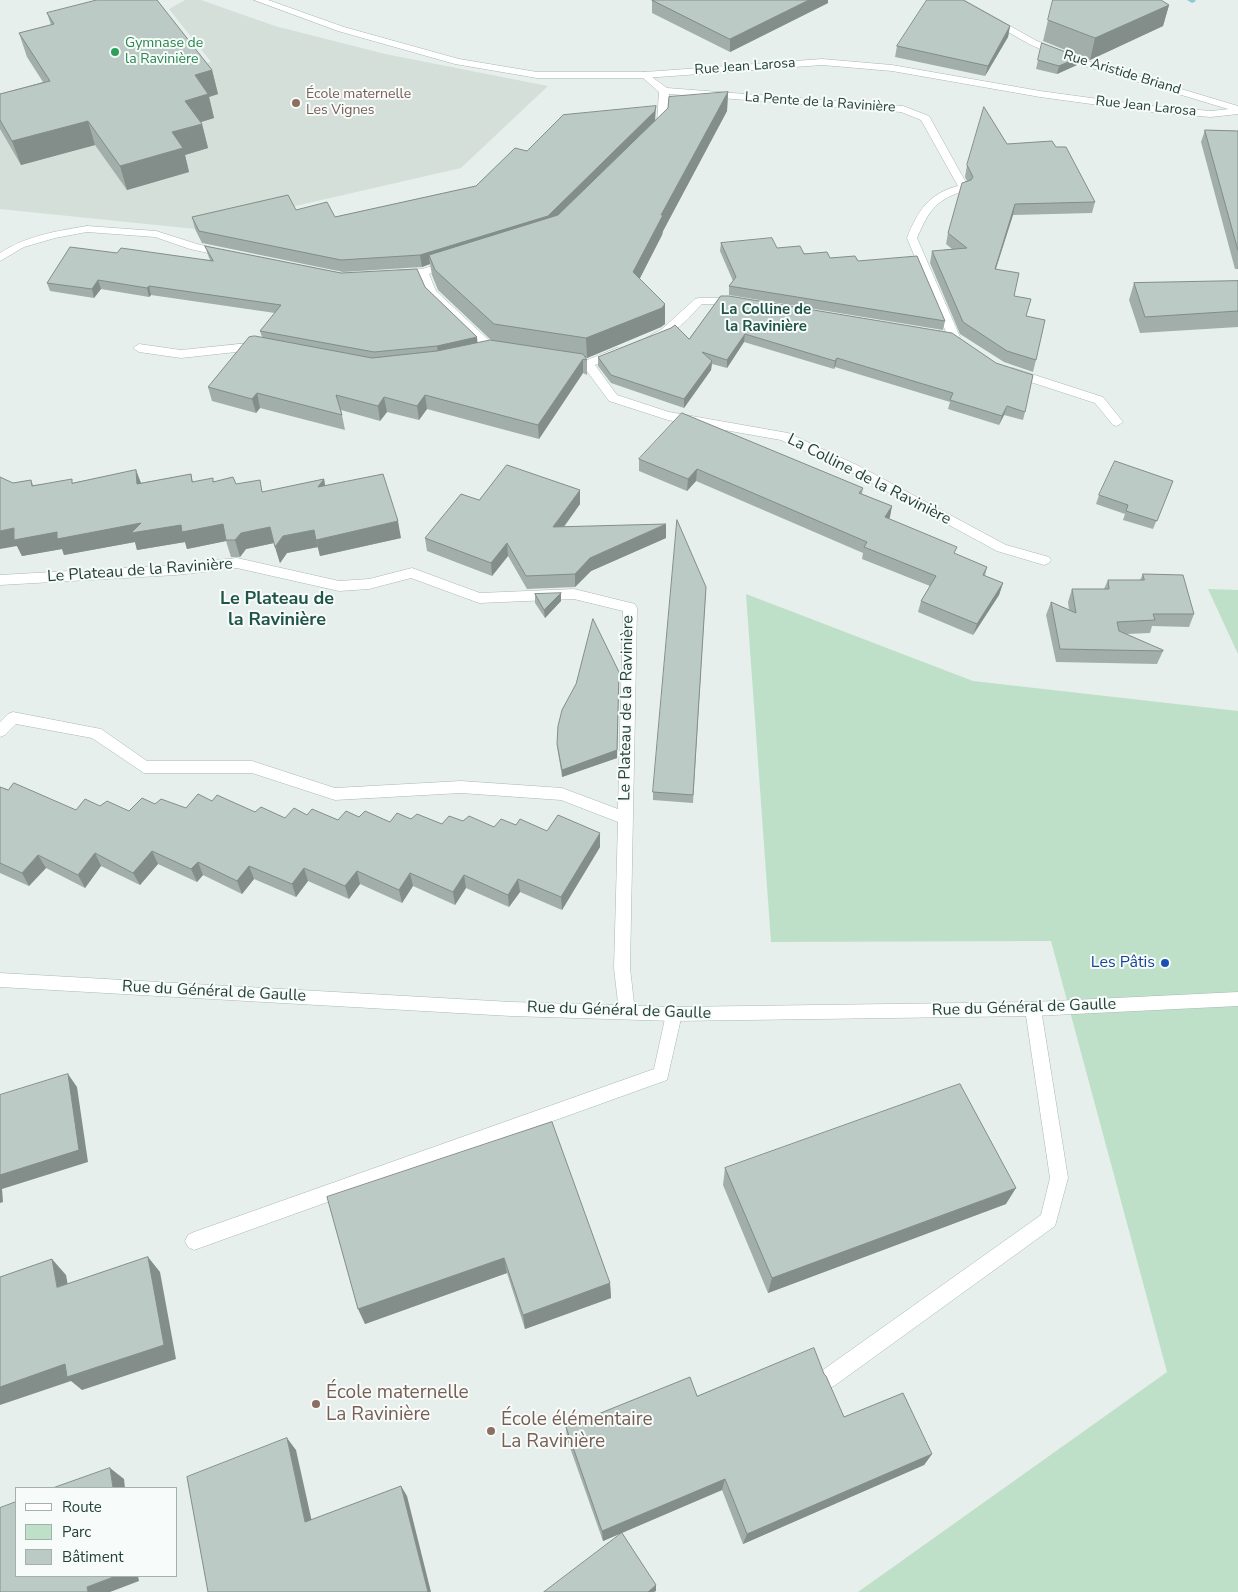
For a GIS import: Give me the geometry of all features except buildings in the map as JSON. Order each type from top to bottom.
[{"type":"street","name":"Rue Jean Larosa","points":[[259,0],[341,29],[458,62],[537,75],[645,75],[822,62],[892,68],[1040,94],[1150,109],[1211,114],[1238,110]]},
{"type":"street","name":"Rue Aristide Briand","points":[[957,0],[1032,42],[1068,58],[1238,110]]},
{"type":"street","points":[[645,75],[664,91],[662,124],[648,137]]},
{"type":"street","name":"La Pente de la Ravinière","points":[[664,91],[903,109],[925,118],[964,188],[945,192],[922,213],[912,238],[958,340],[926,333]]},
{"type":"street","points":[[0,258],[20,245],[52,235],[87,230],[156,234],[194,247],[236,256]]},
{"type":"street","points":[[383,274],[423,272],[460,260]]},
{"type":"street","points":[[423,272],[431,292],[496,350],[473,353]]},
{"type":"street","points":[[559,360],[588,364],[666,332],[699,301],[730,300],[748,303]]},
{"type":"street","points":[[139,348],[181,354],[259,346],[269,347]]},
{"type":"street","name":"La Colline de la Ravinière","points":[[588,364],[613,398],[668,416],[784,436],[855,469],[1002,548],[1044,560]]},
{"type":"street","points":[[999,367],[1099,400],[1117,422]]},
{"type":"street","name":"Le Plateau de la Ravinière","points":[[0,580],[176,570],[237,563],[339,586],[369,584],[412,573],[479,598],[574,594],[630,608],[622,968],[627,1012]]},
{"type":"street","name":"Le Plateau de la Ravinière","points":[[0,731],[13,718],[96,733],[144,767],[252,767],[335,794],[460,787],[562,794],[625,818]]},
{"type":"street","name":"Rue du Général de Gaulle","points":[[0,980],[511,1008],[674,1014],[1032,1009],[1238,1000]]},
{"type":"street","points":[[827,1379],[1049,1220],[1059,1178],[1032,1009]]},
{"type":"street","points":[[194,1241],[661,1074],[674,1014]]},
{"type":"shaded area","name":"École maternelle Les Vignes","points":[[185,0],[201,0],[275,26],[385,54],[548,86],[461,168],[195,229],[0,209],[0,120],[211,62],[169,9]]},
{"type":"green space","points":[[1208,589],[1238,590],[1238,654]]},
{"type":"green space","points":[[746,594],[973,681],[1238,711],[1238,1592],[858,1592],[1167,1372],[1051,941],[771,942]]},
{"type":"place","name":"Gymnase de la Ravinière","points":[[115,52]]},
{"type":"place","name":"École maternelle Les Vignes","points":[[296,103]]},
{"type":"place","name":"Les Pâtis","points":[[1165,963]]},
{"type":"place","name":"École maternelle La Ravinière","points":[[316,1404]]},
{"type":"place","name":"École élémentaire La Ravinière","points":[[491,1431]]},
{"type":"district","name":"La Colline de la Ravinière","points":[[766,318]]},
{"type":"district","name":"Le Plateau de la Ravinière","points":[[277,610]]}]
